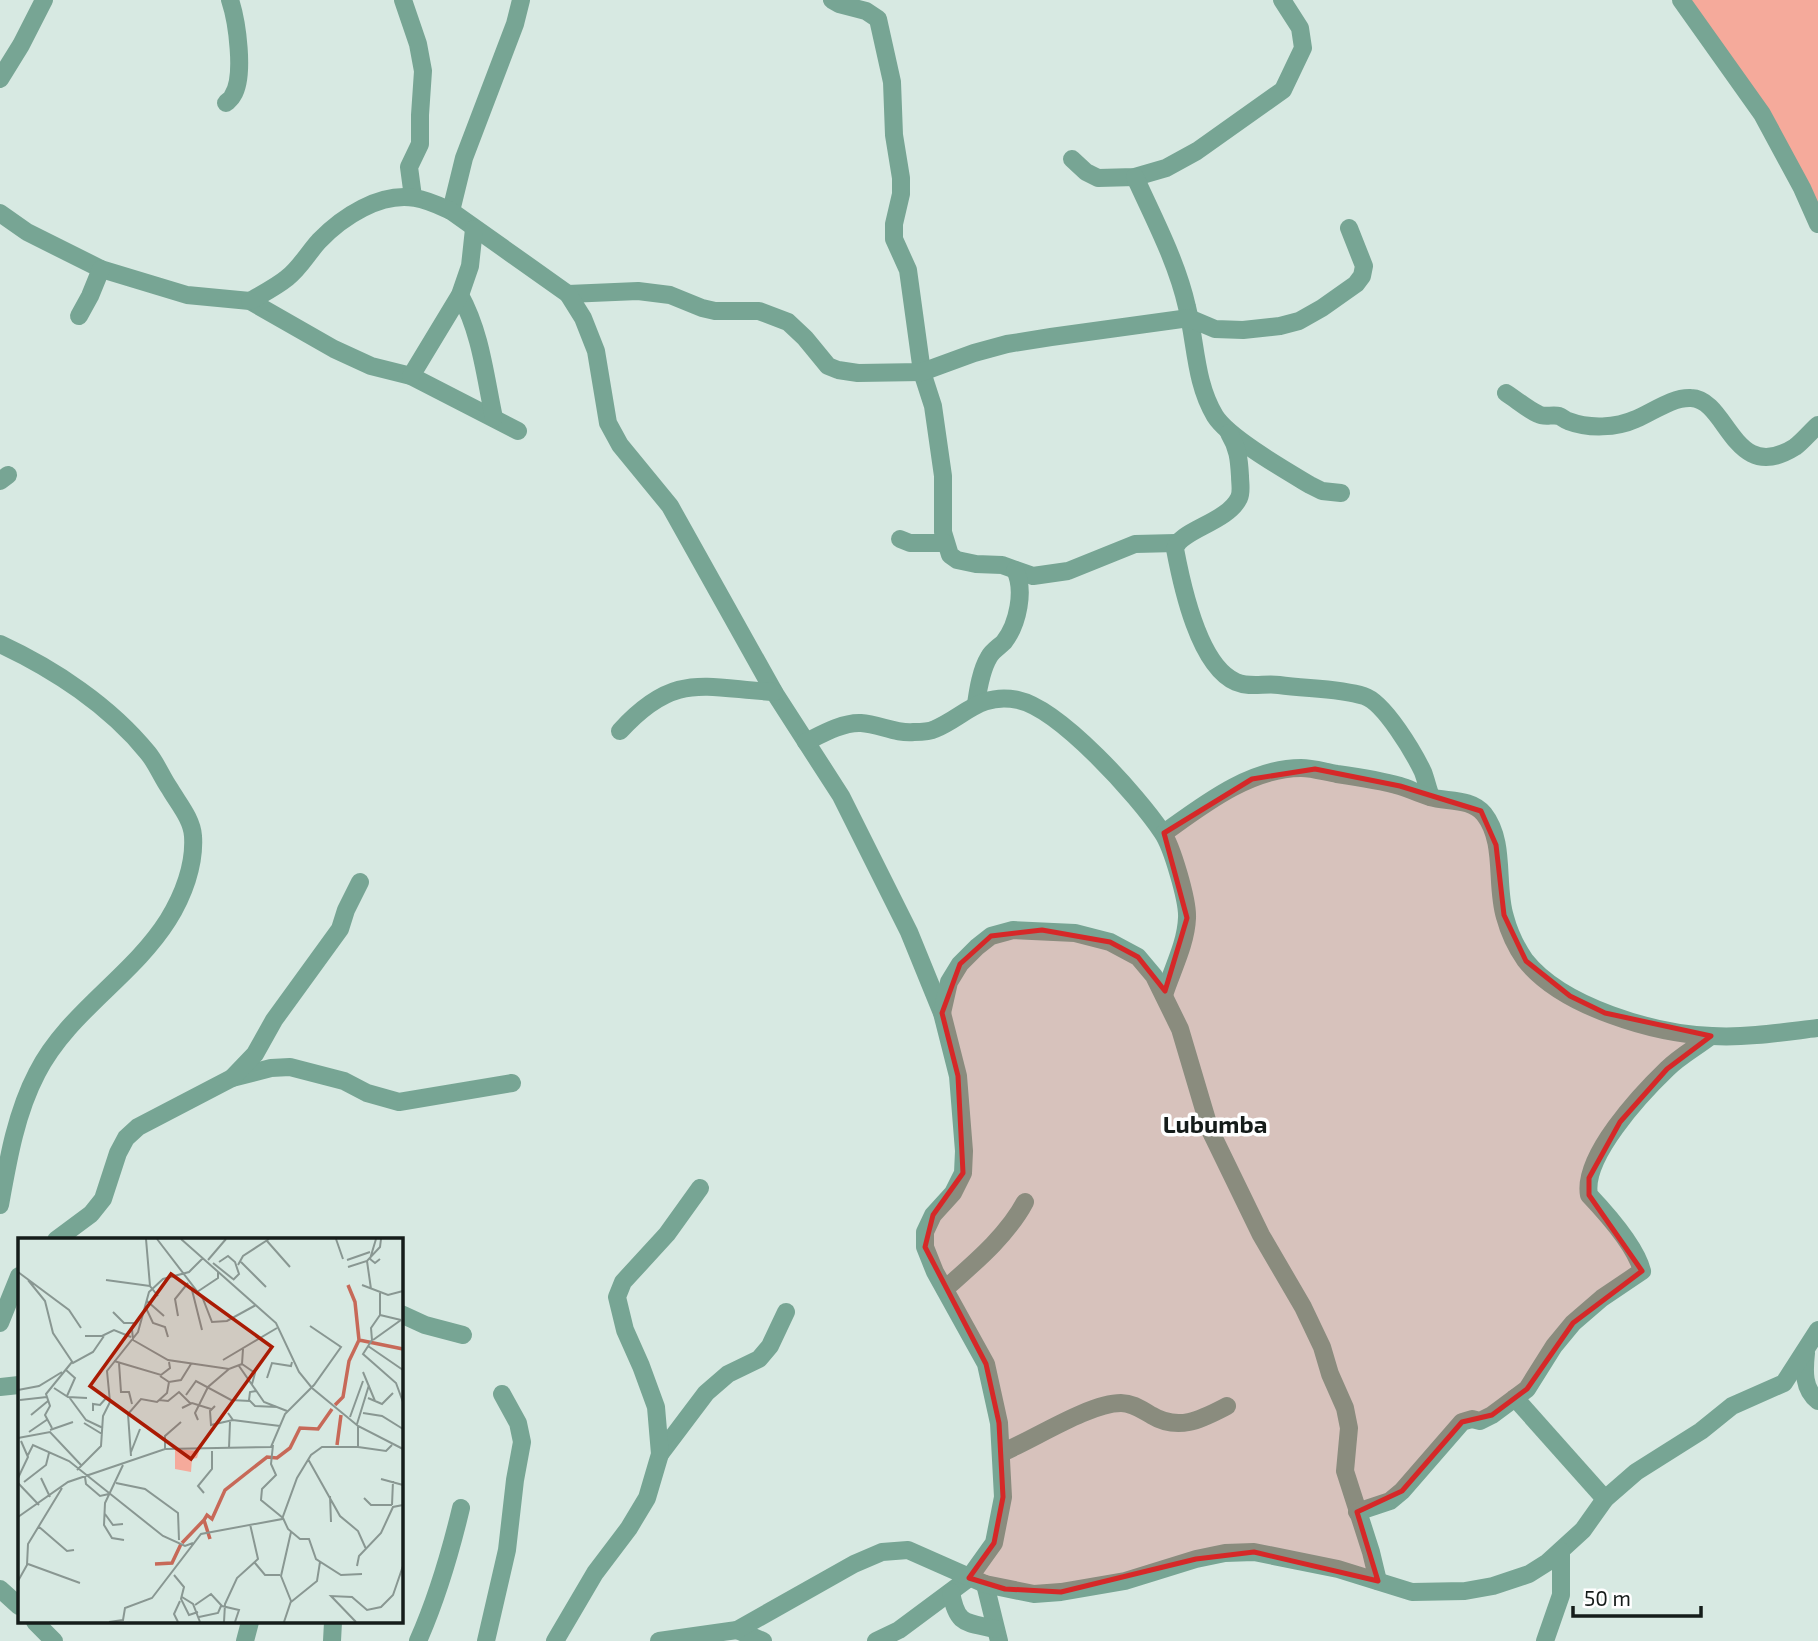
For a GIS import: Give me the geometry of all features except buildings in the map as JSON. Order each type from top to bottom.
[{"type":"street","points":[[0,79],[44,0]]},
{"type":"street","points":[[226,103],[234,95],[238,75],[237,29],[230,0]]},
{"type":"street","points":[[403,0],[418,44],[423,71],[419,115],[420,144],[409,167],[414,197]]},
{"type":"street","points":[[451,211],[464,158],[515,24],[521,0]]},
{"type":"street","points":[[832,0],[874,15],[880,29],[892,82],[894,135],[901,178],[894,239],[908,270],[922,372],[933,406],[943,476],[945,543],[950,555],[957,560],[1002,565],[1033,576],[1068,571],[1135,544],[1176,543],[1187,534],[1211,523],[1229,510],[1239,498],[1238,452],[1229,433],[1215,417],[1205,395],[1189,318],[1168,252],[1135,177]]},
{"type":"street","points":[[1072,159],[1086,172],[1098,178],[1135,177],[1166,168],[1197,151],[1283,90],[1303,48],[1300,28],[1282,0]]},
{"type":"street","points":[[1681,0],[1762,114],[1802,188],[1818,225]]},
{"type":"street","points":[[250,301],[287,279],[339,222],[380,202],[414,197],[451,211],[568,294],[583,318],[596,351],[608,423],[620,445],[670,506],[774,692],[850,814],[909,932],[942,1013],[958,1076],[964,1151],[963,1173],[953,1193],[933,1215],[925,1232],[925,1247],[944,1290],[986,1364],[995,1396],[1003,1497],[994,1543],[977,1581],[951,1592],[900,1630],[876,1641]]},
{"type":"street","points":[[0,213],[27,232],[101,269],[187,295],[250,301],[352,357],[372,366],[411,376],[518,431]]},
{"type":"street","points":[[568,294],[638,291],[670,295],[715,311],[759,311],[788,322],[828,366],[838,370],[858,373],[922,372],[1007,344],[1189,318],[1215,329],[1243,330],[1280,326],[1311,315],[1356,284],[1362,276],[1364,266],[1349,228]]},
{"type":"street","points":[[411,376],[460,295],[470,266],[474,229]]},
{"type":"street","points":[[79,316],[101,269]]},
{"type":"street","points":[[460,295],[470,313],[480,343],[494,418]]},
{"type":"street","points":[[1507,393],[1541,416],[1556,415],[1578,424],[1614,427],[1626,424],[1675,400],[1692,398],[1703,401],[1714,412],[1740,446],[1753,454],[1769,456],[1794,448],[1818,425]]},
{"type":"street","points":[[1229,433],[1310,485],[1322,491],[1341,493]]},
{"type":"street","points":[[900,538],[910,543],[945,543]]},
{"type":"street","points":[[1176,543],[1178,563],[1192,620],[1213,662],[1224,674],[1236,682],[1250,685],[1274,684],[1344,692],[1376,702],[1423,773],[1431,797]]},
{"type":"street","points":[[976,704],[989,657],[1006,639],[1020,603],[1020,583],[1015,569]]},
{"type":"street","points":[[0,644],[28,657],[73,686],[128,731],[150,755],[188,818],[193,835],[194,855],[190,871],[168,920],[137,958],[67,1030],[38,1071],[22,1108],[0,1205]]},
{"type":"street","points":[[620,731],[635,714],[676,689],[712,685],[774,692]]},
{"type":"street","points":[[806,742],[830,730],[859,722],[909,733],[934,730],[976,704],[992,699],[1019,700],[1054,718],[1105,764],[1164,833],[1185,900],[1187,918],[1183,941],[1164,995]]},
{"type":"street","points":[[1164,833],[1210,801],[1252,779],[1299,768],[1363,777],[1431,797],[1471,804],[1481,811],[1490,824],[1496,845],[1504,915],[1514,943],[1526,961],[1545,979],[1570,996],[1605,1013],[1639,1024],[1711,1036],[1818,1028]]},
{"type":"street","points":[[232,1078],[255,1054],[274,1020],[340,929],[346,909],[360,882]]},
{"type":"street","points":[[942,1013],[949,982],[960,964],[991,936],[1013,930],[1075,933],[1110,942],[1138,957],[1154,976],[1180,1030],[1215,1141],[1249,1213],[1303,1307],[1322,1347],[1345,1408],[1349,1429],[1345,1471],[1378,1581]]},
{"type":"street","points":[[1357,1512],[1390,1501],[1402,1491],[1462,1422],[1472,1419],[1480,1421],[1527,1389],[1554,1346],[1573,1323],[1602,1298],[1642,1271],[1630,1248],[1589,1195],[1589,1178],[1604,1143],[1619,1122],[1667,1069],[1711,1036]]},
{"type":"street","points":[[58,1238],[91,1214],[103,1199],[118,1153],[126,1138],[138,1127],[232,1078],[271,1068],[303,1069],[399,1102],[512,1083]]},
{"type":"street","points":[[555,1641],[595,1573],[629,1528],[647,1498],[660,1454],[656,1408],[625,1330],[617,1297],[623,1282],[667,1234],[701,1188]]},
{"type":"street","points":[[944,1290],[1017,1218],[1026,1202]]},
{"type":"street","points":[[0,1323],[18,1278]]},
{"type":"street","points":[[660,1454],[714,1386],[728,1374],[760,1359],[770,1346],[786,1312]]},
{"type":"street","points":[[402,1314],[425,1325],[463,1335]]},
{"type":"street","points":[[659,1641],[737,1630],[854,1564],[882,1552],[908,1550],[977,1581],[1023,1593],[1061,1592],[1125,1581],[1196,1559],[1226,1553],[1254,1552],[1338,1569],[1412,1592],[1465,1591],[1493,1586],[1529,1574],[1561,1551],[1583,1531],[1605,1499],[1636,1472],[1701,1431],[1732,1406],[1784,1383],[1818,1330]]},
{"type":"street","points":[[1807,1350],[1804,1371],[1806,1382],[1818,1401]]},
{"type":"street","points":[[0,1387],[18,1385]]},
{"type":"street","points":[[486,1641],[507,1550],[514,1480],[522,1442],[518,1423],[502,1394]]},
{"type":"street","points":[[1515,1398],[1605,1499]]},
{"type":"street","points":[[1001,1453],[1099,1408],[1121,1403],[1136,1406],[1160,1421],[1174,1424],[1190,1424],[1227,1406]]},
{"type":"street","points":[[418,1641],[446,1569],[461,1508]]},
{"type":"street","points":[[1545,1641],[1561,1595],[1561,1551]]},
{"type":"street","points":[[977,1581],[997,1635]]},
{"type":"street","points":[[0,1588],[18,1605]]},
{"type":"street","points":[[951,1592],[955,1612],[964,1622],[997,1635]]},
{"type":"street","points":[[37,1624],[54,1641]]},
{"type":"street","points":[[245,1641],[249,1624]]},
{"type":"street","points":[[737,1630],[763,1641]]},
{"type":"highlighted area","points":[[1315,769],[1400,786],[1481,811],[1496,845],[1504,915],[1526,961],[1570,996],[1605,1013],[1711,1036],[1667,1069],[1620,1122],[1589,1178],[1589,1195],[1642,1271],[1573,1323],[1527,1389],[1492,1415],[1462,1422],[1402,1491],[1357,1512],[1378,1581],[1254,1552],[1196,1559],[1061,1592],[1005,1589],[969,1578],[994,1543],[1003,1497],[999,1423],[986,1364],[925,1247],[933,1215],[963,1173],[958,1076],[942,1013],[960,964],[991,936],[1042,930],[1110,942],[1138,957],[1165,991],[1187,918],[1164,833],[1252,779]]},
{"type":"shaded area","points":[[1691,0],[1818,0],[1818,209]]},
{"type":"district","name":"Lubumba","points":[[1215,1123]]}]
